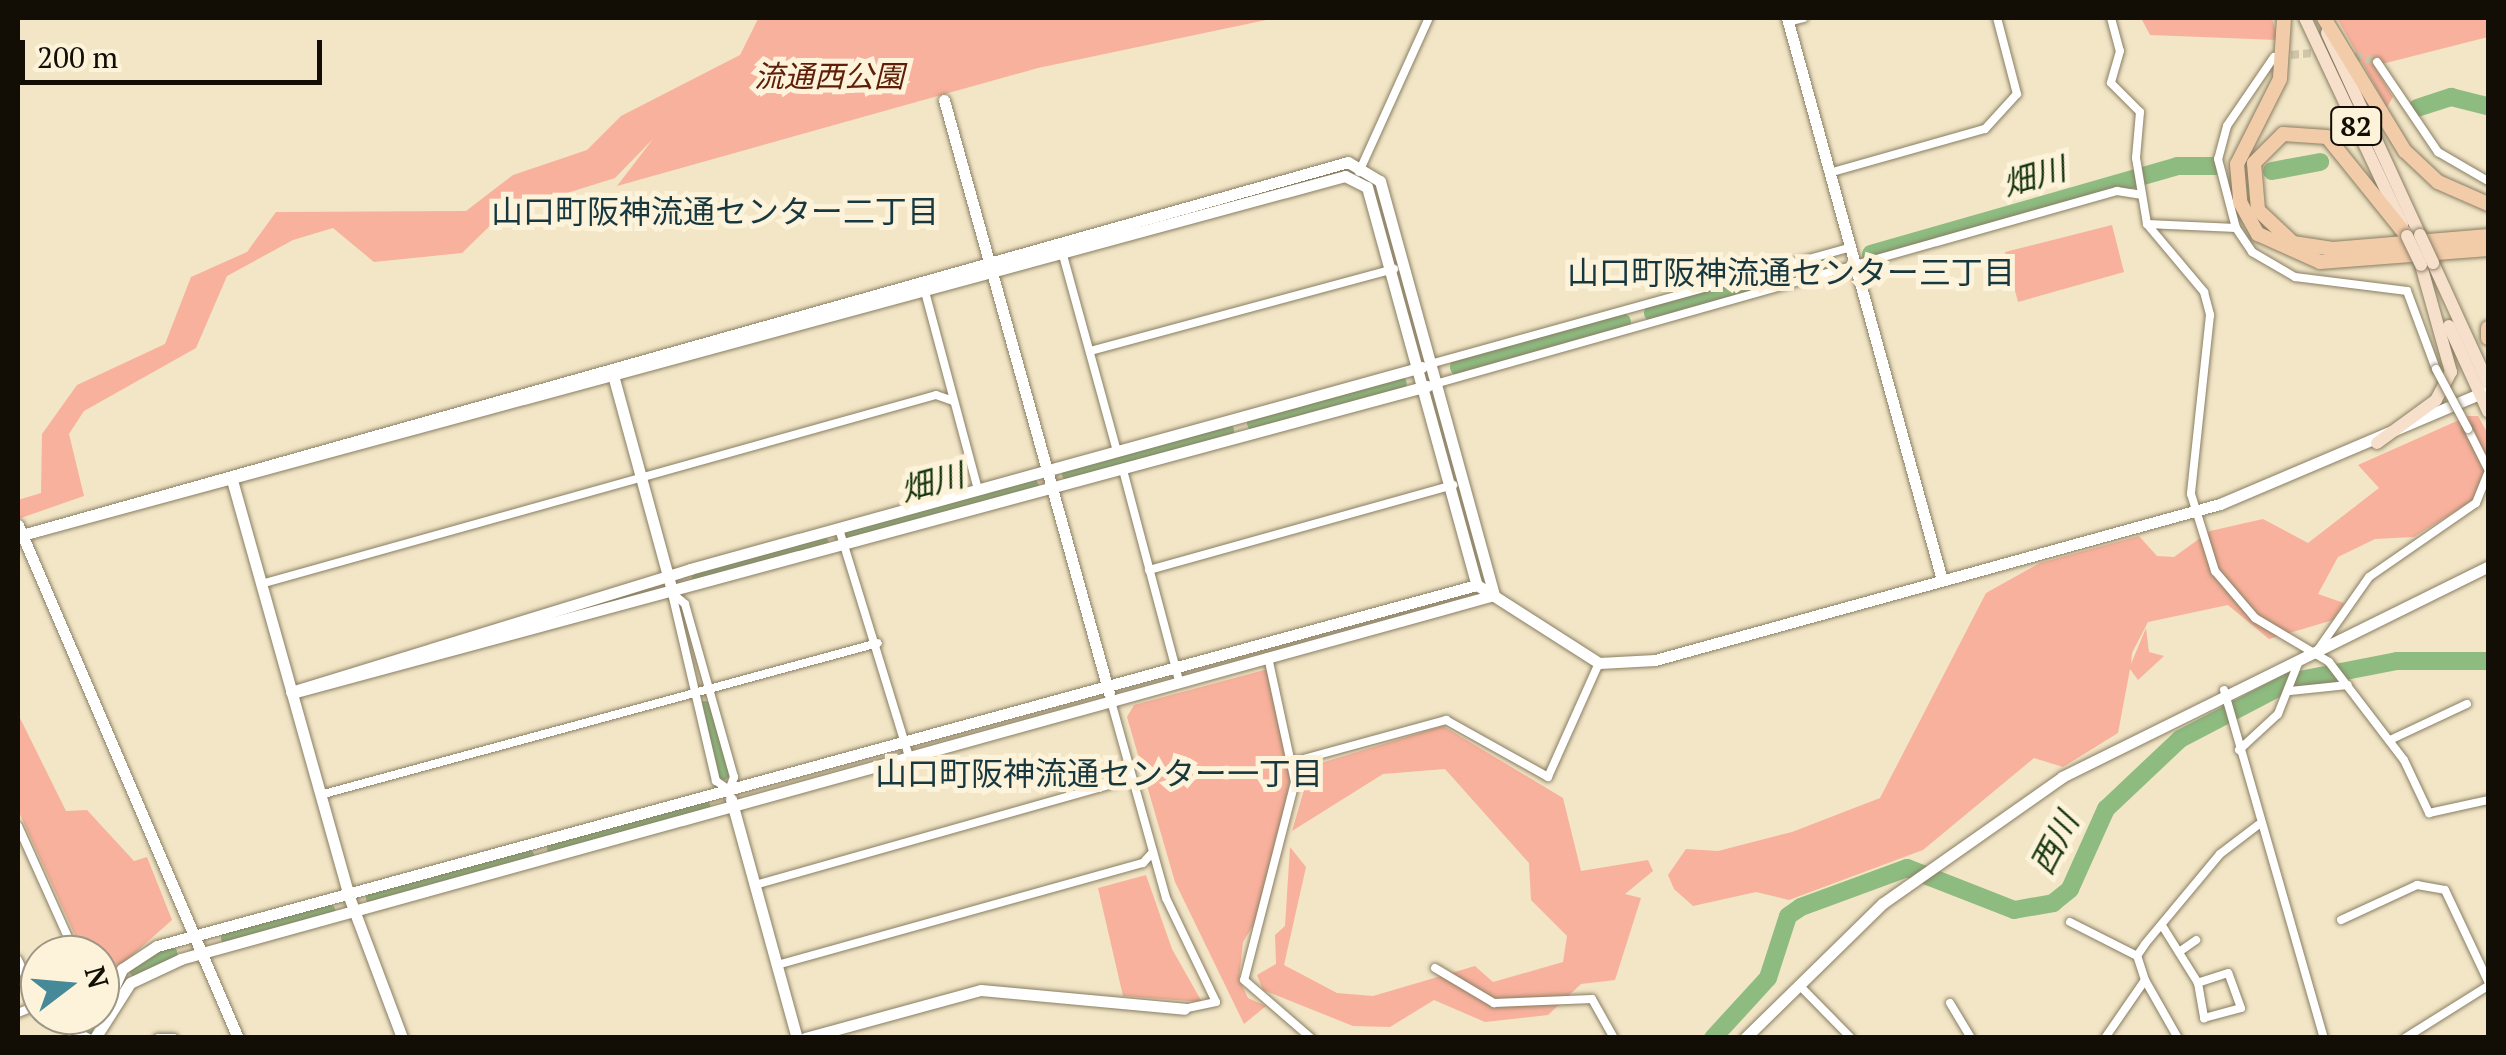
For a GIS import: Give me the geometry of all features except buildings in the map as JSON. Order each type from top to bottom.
[{"type":"highway","points":[[2284,18],[2280,79],[2236,164],[2240,202],[2258,234],[2320,262],[2488,249]]},
{"type":"highway","points":[[2322,18],[2405,150],[2438,182],[2488,204]]},
{"type":"highway","points":[[2414,235],[2327,137],[2283,134],[2254,163],[2258,210],[2294,243],[2333,249],[2488,236]]},
{"type":"highway","points":[[2488,328],[2488,338]]},
{"type":"main road","name":"82","points":[[2305,18],[2414,235]]},
{"type":"main road","name":"82","points":[[2322,18],[2414,235],[2486,389],[2488,410]]},
{"type":"main road","points":[[2377,443],[2436,400],[2451,372],[2427,264]]},
{"type":"street","points":[[1429,18],[1358,177],[1389,270],[1421,388],[1494,595]]},
{"type":"street","points":[[1804,18],[1788,20],[1942,580]]},
{"type":"street","points":[[1829,173],[1985,129],[2018,94],[1996,18]]},
{"type":"street","points":[[2110,18],[2120,51],[2112,83],[2140,112],[2139,177],[2147,224],[2204,292],[2210,315],[2196,510],[2215,571],[2238,602],[2317,650],[2338,672],[2390,740],[2429,813],[2488,800]]},
{"type":"street","points":[[2274,57],[2227,126],[2218,159],[2236,228],[2252,252],[2295,277],[2407,291],[2436,370],[2488,471],[2476,503],[2369,577],[2317,650]]},
{"type":"street","points":[[2377,62],[2438,152],[2488,181]]},
{"type":"street","points":[[806,1038],[981,990],[1184,1009],[1216,1002],[1181,938],[1153,852],[944,100]]},
{"type":"street","points":[[238,1038],[20,530],[232,477],[1363,164]]},
{"type":"street","points":[[1363,164],[1380,182],[1436,384],[1477,585]]},
{"type":"street","points":[[1060,247],[1358,177]]},
{"type":"street","points":[[291,692],[541,622],[844,548],[2117,191],[2141,195]]},
{"type":"street","points":[[2147,224],[2236,228]]},
{"type":"street","points":[[1060,247],[1117,452]]},
{"type":"street","points":[[541,622],[668,577],[1849,248]]},
{"type":"street","points":[[1090,352],[1403,266]]},
{"type":"street","points":[[923,285],[978,490]]},
{"type":"street","points":[[1632,308],[1638,328]]},
{"type":"street","points":[[612,372],[668,577],[716,781],[729,790]]},
{"type":"street","points":[[89,1037],[122,969],[194,937],[729,790],[1111,701],[1178,675],[1477,585],[1599,663],[1656,660],[2196,510],[2377,443],[2486,389]]},
{"type":"street","points":[[262,584],[936,395],[953,400]]},
{"type":"street","points":[[1239,417],[1244,436]]},
{"type":"street","points":[[1123,470],[1178,675]]},
{"type":"street","points":[[232,477],[354,914],[402,1038]]},
{"type":"street","points":[[1149,570],[1456,484]]},
{"type":"street","points":[[838,529],[878,643],[907,750]]},
{"type":"street","points":[[1745,1038],[1920,874],[2062,777],[2224,690],[2300,659],[2488,566]]},
{"type":"street","points":[[672,593],[686,604],[710,691],[729,790],[797,1038]]},
{"type":"street","points":[[89,1037],[130,984],[202,956],[734,807],[1107,688],[1268,657],[1494,595]]},
{"type":"street","points":[[320,796],[878,643]]},
{"type":"street","points":[[1268,657],[1296,761],[1268,904],[1242,963],[1249,991],[1298,1018],[1311,1038]]},
{"type":"street","points":[[2239,750],[2292,685],[2300,659]]},
{"type":"street","points":[[1296,761],[1446,720],[1548,777],[1599,663]]},
{"type":"street","points":[[2292,685],[2346,683]]},
{"type":"street","points":[[2224,690],[2258,825],[2324,1038]]},
{"type":"street","points":[[2390,740],[2467,704]]},
{"type":"street","points":[[755,885],[1120,782],[1129,768]]},
{"type":"street","points":[[2138,956],[2212,863],[2258,825]]},
{"type":"street","points":[[18,826],[20,840],[66,935]]},
{"type":"street","points":[[538,842],[544,862]]},
{"type":"street","points":[[777,965],[1143,863],[1153,852]]},
{"type":"street","points":[[2341,920],[2417,885],[2445,890],[2488,984],[2405,1038]]},
{"type":"street","points":[[2070,922],[2138,956],[2145,980],[2175,1033],[2164,1038]]},
{"type":"street","points":[[2163,926],[2198,984],[2204,1018],[2241,1008],[2228,973],[2198,984]]},
{"type":"street","points":[[2179,952],[2196,940]]},
{"type":"street","points":[[1436,968],[1494,1003],[1592,999],[1613,1037]]},
{"type":"street","points":[[2105,1038],[2145,980]]},
{"type":"street","points":[[1799,985],[1851,1038]]},
{"type":"street","points":[[1950,1003],[1971,1038]]},
{"type":"street","points":[[158,1038],[174,1038]]},
{"type":"green space","name":"流通西公園","points":[[1276,18],[1038,68],[617,186],[653,139],[615,178],[503,213],[462,253],[374,262],[333,228],[293,240],[227,276],[196,348],[84,411],[69,434],[84,496],[18,519],[18,500],[41,493],[42,434],[77,385],[165,344],[191,277],[247,252],[276,212],[466,211],[513,175],[587,150],[621,116],[740,55],[758,19]]},
{"type":"green space","points":[[2141,18],[2272,18],[2278,40],[2150,35]]},
{"type":"green space","points":[[2337,18],[2488,18],[2488,37],[2374,66],[2393,97],[2387,107]]},
{"type":"green space","points":[[2112,225],[2124,272],[2018,302],[2005,252]]},
{"type":"green space","points":[[2468,416],[2478,416],[2488,434],[2488,478],[2473,500],[2414,537],[2375,539],[2338,557],[2318,594],[2344,603],[2333,620],[2269,639],[2228,605],[2148,622],[2132,653],[2131,664],[2146,628],[2149,652],[2164,656],[2138,680],[2130,669],[2118,733],[2063,767],[2034,758],[1923,850],[1789,900],[1756,892],[1693,906],[1674,889],[1668,875],[1686,849],[1718,851],[1792,832],[1880,798],[1986,593],[2040,563],[2139,536],[2157,556],[2174,557],[2210,531],[2263,519],[2308,543],[2379,488],[2358,465]]},
{"type":"green space","points":[[1268,669],[1293,764],[1265,906],[1243,942],[1239,979],[1248,998],[1266,1006],[1244,1024],[1175,882],[1127,717],[1134,705]]},
{"type":"green space","points":[[18,714],[66,811],[87,810],[134,861],[147,857],[172,920],[120,966],[120,935],[75,935],[18,810]]},
{"type":"green space","points":[[1443,726],[1563,798],[1581,871],[1648,860],[1653,871],[1625,894],[1641,898],[1615,980],[1581,984],[1548,1015],[1485,1022],[1434,1000],[1390,1027],[1353,1026],[1263,990],[1257,975],[1276,964],[1275,935],[1285,926],[1290,847],[1306,867],[1284,965],[1337,993],[1373,996],[1475,966],[1493,982],[1563,962],[1567,936],[1531,900],[1529,863],[1445,769],[1383,774],[1292,831],[1311,766]]},
{"type":"green space","points":[[1146,875],[1172,949],[1202,1002],[1123,996],[1098,888]]},
{"type":"waterway","name":"畑川","points":[[2417,108],[2451,97],[2488,106]]},
{"type":"waterway","name":"畑川","points":[[2272,171],[2320,162]]},
{"type":"waterway","name":"畑川","points":[[1871,254],[2177,166],[2215,166]]},
{"type":"waterway","name":"畑川","points":[[1653,313],[1829,264]]},
{"type":"waterway","name":"畑川","points":[[1459,367],[1622,322]]},
{"type":"waterway","name":"畑川","points":[[1256,423],[1398,384]]},
{"type":"waterway","name":"畑川","points":[[1071,474],[1225,431]]},
{"type":"waterway","name":"畑川","points":[[850,535],[1029,486]]},
{"type":"waterway","name":"畑川","points":[[701,576],[820,544]]},
{"type":"waterway","name":"西川","points":[[1713,1038],[1768,978],[1788,916],[1801,907],[1907,868],[2014,910],[2053,903],[2070,889],[2106,809],[2180,739],[2289,682],[2397,661],[2488,661]]},
{"type":"waterway","name":"畑川","points":[[704,710],[722,771]]},
{"type":"waterway","name":"畑川","points":[[556,848],[702,808]]},
{"type":"waterway","name":"畑川","points":[[375,898],[525,857]]},
{"type":"waterway","name":"畑川","points":[[230,938],[327,912]]},
{"type":"waterway","name":"畑川","points":[[138,969],[169,954]]},
{"type":"tunnel","points":[[2279,56],[2324,52]]},
{"type":"tunnel","points":[[2343,52],[2377,62]]},
{"type":"district","name":"山口町阪神流通センター二丁目","points":[[715,211]]},
{"type":"district","name":"山口町阪神流通センター三丁目","points":[[1791,272]]},
{"type":"district","name":"山口町阪神流通センター一丁目","points":[[1099,773]]}]
